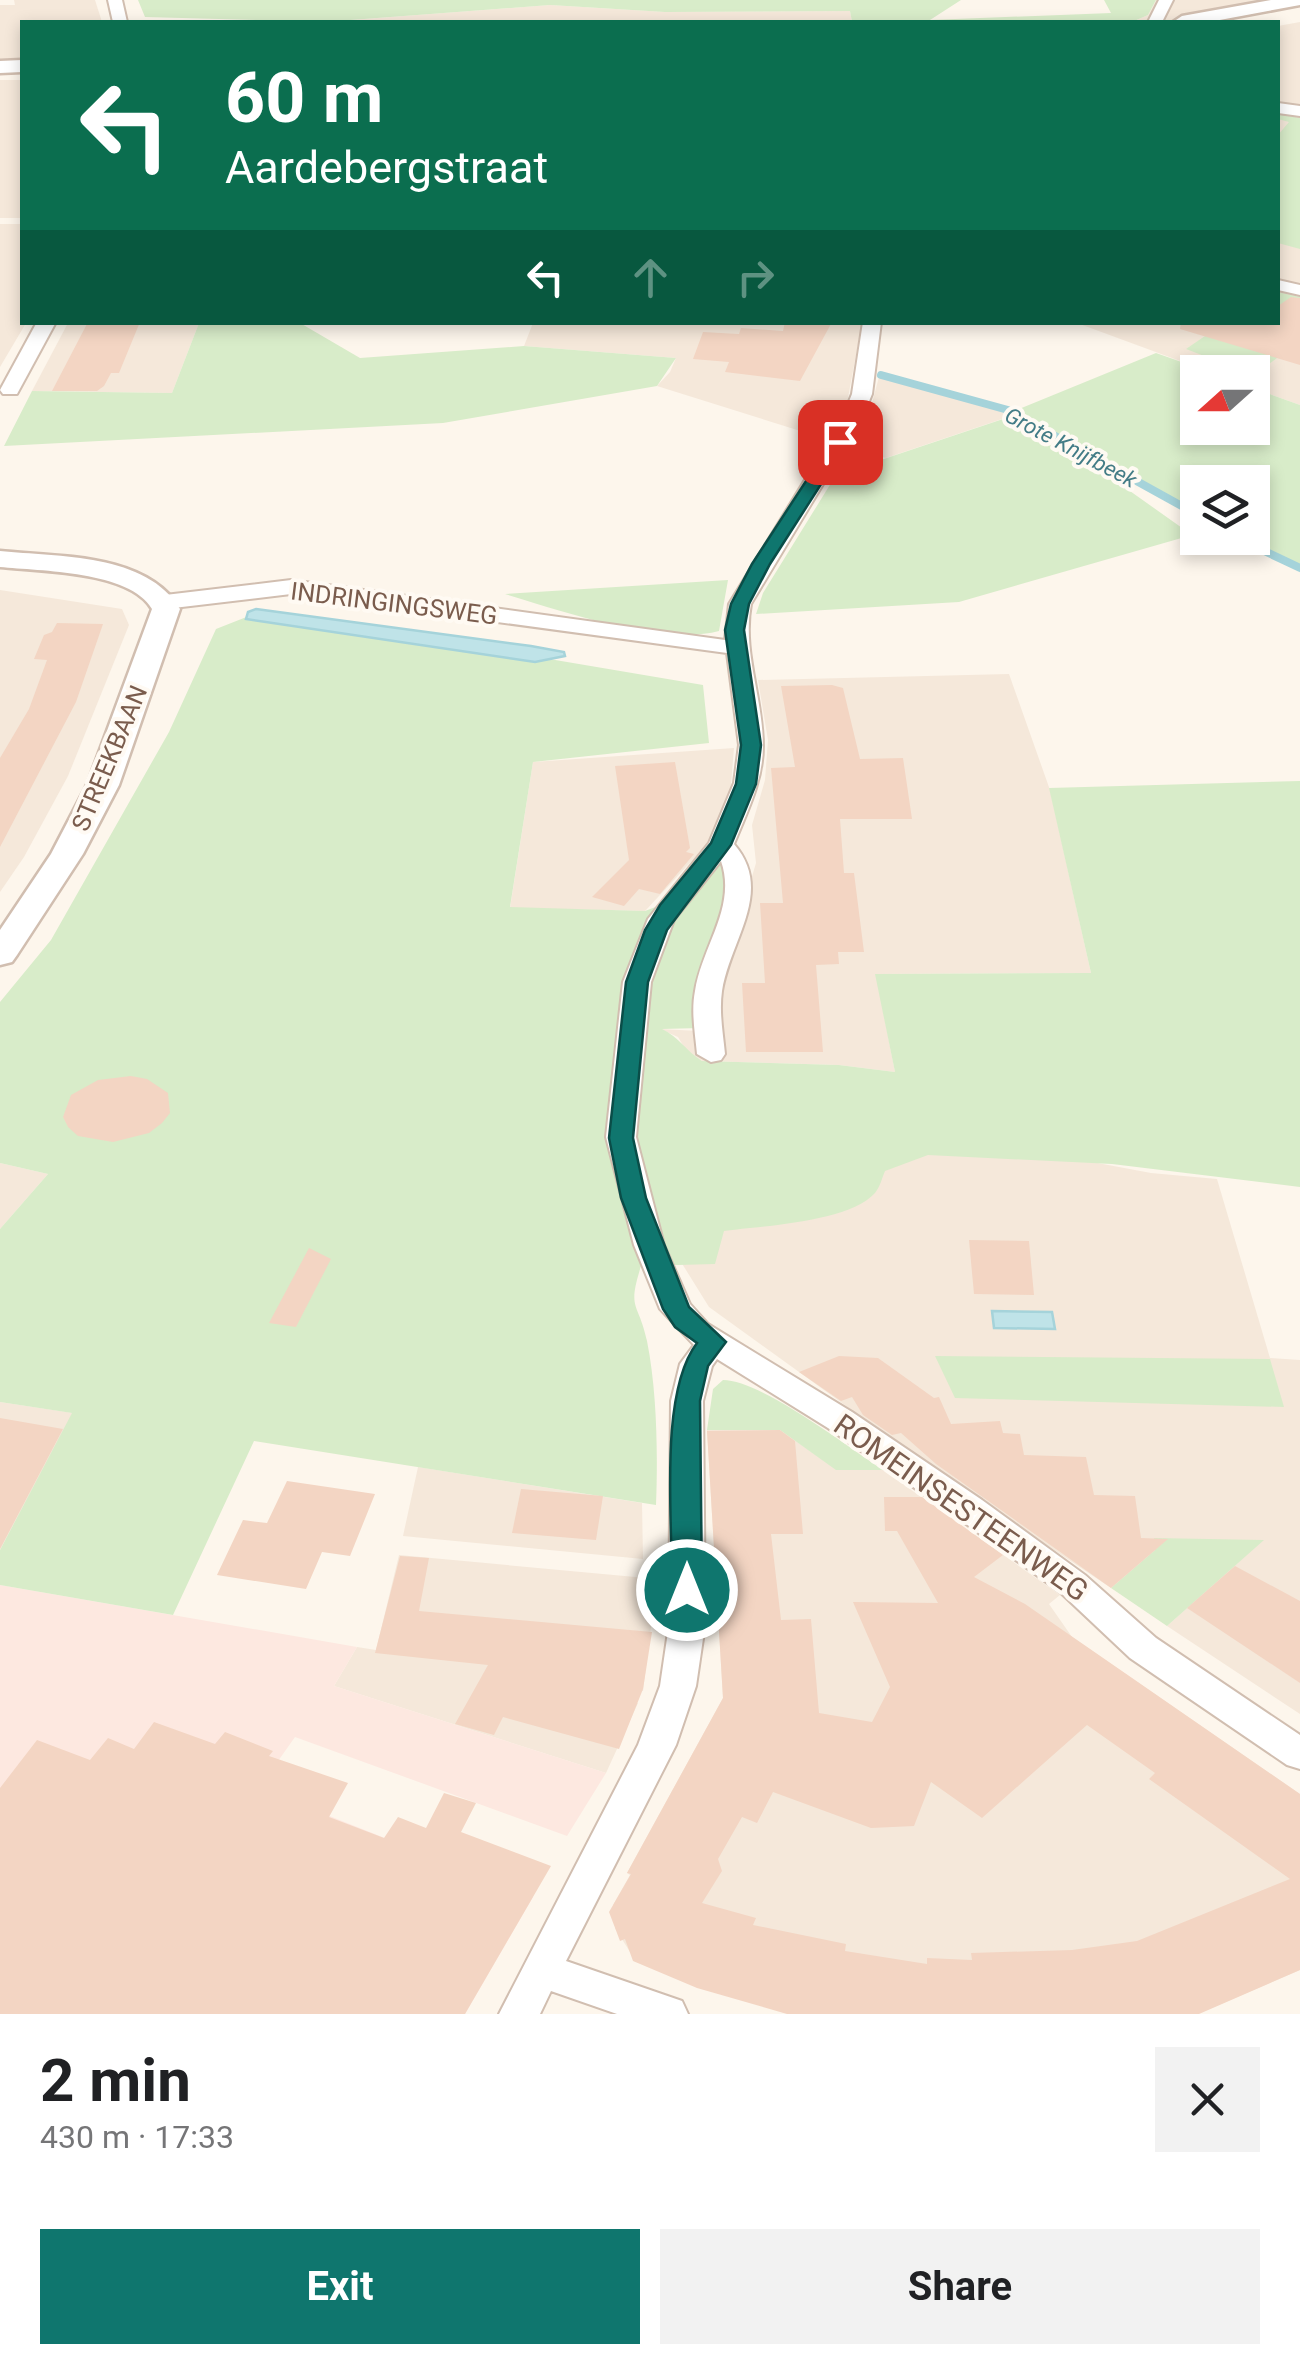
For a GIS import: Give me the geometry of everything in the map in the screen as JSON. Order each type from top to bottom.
[{"type":"street","points":[[1193,20],[1300,0]]},
{"type":"street","points":[[10,390],[45,325]]},
{"type":"street","name":"ROMEINSESTEENWEG","points":[[871,325],[856,408],[828,462],[749,584],[736,618],[750,762],[736,814],[721,845],[667,910],[648,948],[635,1000],[621,1138],[634,1198],[664,1284],[684,1320],[970,1509],[1073,1584],[1143,1648],[1300,1754]]},
{"type":"street","points":[[0,559],[120,575],[152,588],[165,602]]},
{"type":"street","name":"INDRINGINGSWEG","points":[[165,602],[291,588],[737,648]]},
{"type":"street","name":"STREEKBAAN","points":[[0,955],[67,854],[103,785],[163,624],[165,602]]},
{"type":"street","points":[[710,1054],[708,987],[742,883],[739,864],[721,845]]},
{"type":"street","points":[[519,2014],[657,1746],[678,1686],[687,1625],[686,1401],[696,1364],[713,1342]]},
{"type":"street","points":[[544,1971],[668,2014]]},
{"type":"shaded area","points":[[14,0],[95,0],[101,20],[20,20],[20,58],[0,59],[0,5],[15,5]]},
{"type":"shaded area","points":[[1156,0],[1286,0],[1181,20],[1137,20],[1148,15]]},
{"type":"shaded area","points":[[550,5],[665,12],[850,11],[852,20],[351,20]]},
{"type":"shaded area","points":[[1300,22],[1300,405],[1270,394],[1270,355],[1180,355],[1180,361],[1082,325],[1280,325],[1280,26]]},
{"type":"shaded area","points":[[0,80],[20,80],[20,218],[0,218]]},
{"type":"shaded area","points":[[0,224],[20,224],[20,325],[25,325],[0,367]]},
{"type":"shaded area","points":[[67,325],[198,325],[172,393],[32,391]]},
{"type":"shaded area","points":[[532,325],[862,325],[847,403],[826,439],[657,386],[676,358],[524,346]]},
{"type":"shaded area","points":[[879,377],[1017,414],[886,458],[850,448],[869,414]]},
{"type":"shaded area","points":[[0,590],[122,609],[129,625],[68,776],[24,857],[0,892]]},
{"type":"shaded area","points":[[1009,674],[1050,790],[1091,973],[876,974],[895,1072],[839,1065],[702,1061],[687,1052],[678,1037],[660,1029],[718,1032],[717,994],[756,863],[752,825],[765,780],[768,740],[758,680]]},
{"type":"shaded area","points":[[734,748],[729,809],[715,836],[645,911],[510,908],[533,762]]},
{"type":"shaded area","points":[[650,1117],[1076,1159],[1151,1173],[1217,1179],[1270,1358],[1300,1360],[1300,1714],[1167,1626],[1262,1541],[1155,1550],[1111,1588],[939,1473],[709,1307],[681,1262]]},
{"type":"shaded area","points":[[0,1163],[48,1174],[0,1229]]},
{"type":"shaded area","points":[[0,1402],[73,1413],[0,1550]]},
{"type":"shaded area","points":[[707,1430],[780,1430],[836,1469],[883,1470],[1060,1595],[1049,1604],[1072,1637],[1300,1794],[1300,1970],[1189,2014],[630,1952],[615,1928],[619,1926],[613,1905],[723,1698]]},
{"type":"shaded area","points":[[418,1467],[642,1503],[643,1559],[403,1536]]},
{"type":"shaded area","points":[[399,1555],[657,1579],[643,1691],[627,1689],[623,1699],[638,1703],[606,1773],[334,1686],[357,1647],[376,1650]]},
{"type":"shaded area","points":[[0,1585],[357,1647],[334,1686],[606,1773],[567,1836],[295,1737],[259,1788],[533,1897],[465,2014],[0,2014]]},
{"type":"green space","points":[[138,0],[961,0],[930,20],[852,20],[850,11],[665,12],[550,5],[351,20],[145,17]]},
{"type":"green space","points":[[1104,0],[1156,0],[1148,15],[1137,20],[930,20],[1111,13]]},
{"type":"green space","points":[[1280,114],[1300,118],[1300,249],[1280,244],[1280,133],[1289,122],[1280,120]]},
{"type":"green space","points":[[1280,292],[1300,297],[1300,341],[1270,363],[1270,355],[1202,355],[1186,349],[1221,325],[1280,325]]},
{"type":"green space","points":[[198,325],[303,325],[360,358],[524,346],[676,358],[657,386],[443,423],[4,446],[32,391],[172,393]]},
{"type":"green space","points":[[1156,353],[1180,361],[1180,445],[1270,445],[1270,394],[1300,405],[1300,568],[1270,552],[1270,465],[1180,465],[1180,503],[1027,418],[1180,526],[1180,538],[959,602],[756,614],[763,593],[836,475],[1015,415],[1012,412]]},
{"type":"green space","points":[[728,580],[719,631],[696,634],[670,634],[612,624],[505,594]]},
{"type":"green space","points":[[276,613],[703,685],[709,743],[533,762],[510,907],[645,911],[687,895],[717,856],[732,872],[700,1028],[662,1029],[702,1061],[839,1065],[895,1072],[875,974],[1091,973],[1049,788],[1300,781],[1300,1187],[1112,1164],[928,1155],[885,1171],[875,1193],[846,1210],[804,1221],[724,1231],[715,1264],[641,1266],[634,1299],[644,1328],[653,1381],[656,1505],[254,1441],[173,1615],[0,1585],[0,1550],[72,1413],[0,1402],[0,1229],[48,1174],[0,1163],[0,1002],[51,940],[169,732],[216,629],[254,614]]},
{"type":"green space","points":[[935,1356],[1270,1359],[1284,1407],[955,1398]]},
{"type":"green space","points":[[723,1380],[781,1402],[883,1470],[836,1470],[780,1430],[707,1430],[713,1389]]},
{"type":"green space","points":[[1154,1538],[1264,1540],[1167,1626],[1111,1588],[1155,1550]]},
{"type":"water","points":[[256,609],[531,646],[564,652],[565,656],[535,662],[246,619],[248,612]]},
{"type":"water","points":[[992,1311],[1052,1312],[1055,1329],[994,1328]]},
{"type":"building","points":[[1291,297],[1300,298],[1300,365],[1180,329],[1181,325],[1280,325],[1280,305]]},
{"type":"building","points":[[86,325],[139,325],[119,373],[111,373],[104,386],[97,391],[52,391]]},
{"type":"building","points":[[784,325],[830,325],[800,381],[725,372],[729,362],[693,359],[703,332],[739,334],[741,328],[783,331]]},
{"type":"building","points":[[57,623],[103,624],[76,702],[0,847],[0,758],[29,709],[47,660],[34,659],[44,635],[52,632]]},
{"type":"building","points":[[781,686],[843,688],[860,759],[903,758],[912,819],[840,819],[844,873],[854,873],[864,952],[838,952],[839,964],[816,965],[823,1052],[746,1052],[742,983],[765,983],[760,903],[783,903],[771,768],[795,767]]},
{"type":"building","points":[[675,762],[690,848],[686,852],[694,854],[660,894],[639,889],[624,906],[592,897],[629,860],[615,766]]},
{"type":"building","points":[[131,1076],[147,1079],[168,1093],[170,1113],[162,1123],[149,1133],[113,1142],[78,1136],[68,1127],[63,1117],[71,1095],[98,1080]]},
{"type":"building","points":[[969,1240],[1029,1241],[1034,1295],[974,1294]]},
{"type":"building","points":[[309,1248],[331,1259],[296,1327],[269,1323]]},
{"type":"building","points":[[839,1356],[878,1358],[934,1398],[939,1397],[951,1424],[1000,1421],[1003,1433],[1020,1434],[1024,1455],[1086,1457],[1094,1495],[1135,1496],[1141,1538],[1168,1539],[1111,1588],[936,1464],[901,1433],[892,1435],[863,1415],[852,1397],[841,1401],[799,1372]]},
{"type":"building","points":[[0,1418],[63,1429],[0,1549]]},
{"type":"building","points":[[780,1430],[795,1441],[803,1534],[771,1534],[781,1620],[811,1619],[819,1713],[872,1722],[890,1687],[853,1602],[938,1603],[897,1531],[885,1531],[884,1497],[922,1497],[1003,1555],[974,1577],[1025,1604],[1300,1794],[1300,1970],[1199,2014],[787,2014],[697,1988],[633,1961],[609,1912],[723,1698],[707,1431]],"holes":[[[1087,1725],[1155,1773],[1149,1779],[1290,1879],[1137,1941],[1072,1950],[971,1953],[972,1960],[927,1958],[927,1964],[845,1951],[846,1944],[753,1925],[756,1918],[702,1903],[722,1871],[718,1859],[742,1817],[757,1823],[773,1792],[871,1828],[914,1826],[931,1782],[982,1818]]]},
{"type":"building","points":[[287,1481],[375,1494],[350,1556],[322,1552],[306,1589],[217,1575],[243,1520],[267,1523]]},
{"type":"building","points":[[521,1489],[603,1496],[596,1540],[512,1533]]},
{"type":"building","points":[[400,1556],[429,1558],[419,1611],[652,1632],[643,1689],[619,1749],[503,1717],[494,1735],[455,1724],[488,1665],[375,1653]]},
{"type":"building","points":[[1235,1566],[1300,1601],[1300,1683],[1187,1608]]},
{"type":"building","points":[[154,1722],[215,1744],[225,1732],[273,1751],[269,1756],[348,1783],[329,1817],[384,1838],[398,1817],[426,1828],[444,1793],[476,1803],[461,1832],[551,1866],[465,2014],[0,2014],[0,1788],[37,1740],[90,1760],[108,1738],[134,1749]]},
{"type":"waterway","name":"Grote Knijfbeek","points":[[881,375],[1008,410],[1180,505]]},
{"type":"waterway","name":"Grote Knijfbeek","points":[[1270,554],[1300,568]]},
{"type":"route","points":[[687,1590],[686,1401],[696,1364],[713,1342],[676,1309],[634,1198],[621,1138],[630,1034],[637,982],[656,930],[667,910],[721,845],[746,784],[751,745],[735,630],[740,604],[761,564],[840,442]]}]
